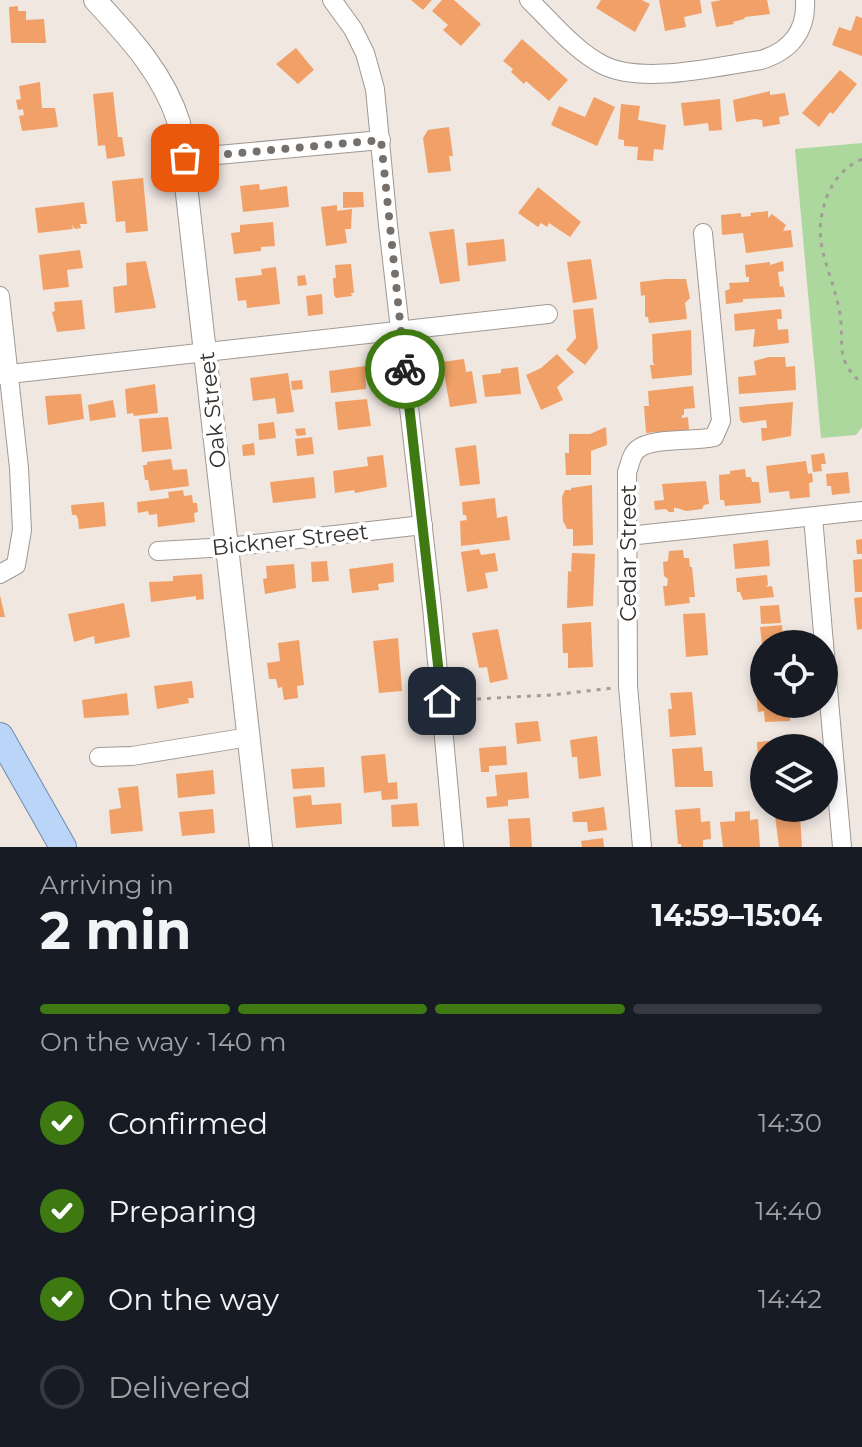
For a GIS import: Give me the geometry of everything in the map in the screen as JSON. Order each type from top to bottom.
[{"type":"main road","points":[[4,753],[63,847]]},
{"type":"street","name":"Oak Street","points":[[95,0],[127,36],[170,97],[179,123],[261,847]]},
{"type":"street","points":[[332,0],[353,29],[365,53],[375,89],[442,701],[454,847]]},
{"type":"street","points":[[529,0],[585,54],[603,65],[637,75],[761,60],[777,55],[798,36],[805,13],[805,0]]},
{"type":"street","points":[[185,158],[381,140]]},
{"type":"street","name":"Cedar Street","points":[[642,847],[628,686],[627,472],[638,448],[714,437],[721,421],[703,233]]},
{"type":"street","points":[[0,296],[4,374],[19,468],[22,530],[8,569]]},
{"type":"street","points":[[4,374],[548,314]]},
{"type":"street","points":[[628,536],[862,511]]},
{"type":"street","points":[[813,517],[823,630]]},
{"type":"street","name":"Bickner Street","points":[[158,551],[228,547],[423,525]]},
{"type":"street","points":[[831,718],[842,847]]},
{"type":"street","points":[[99,757],[132,756],[249,737]]},
{"type":"path","points":[[862,159],[846,167],[831,187],[821,210],[819,234],[840,310],[843,358],[862,383]]},
{"type":"path","points":[[442,701],[551,695],[628,686]]},
{"type":"green space","points":[[862,143],[862,427],[856,435],[821,438],[795,149]]},
{"type":"building","points":[[411,0],[432,0],[423,10]]},
{"type":"building","points":[[442,0],[454,0],[481,24],[461,46],[443,30],[448,25],[432,11]]},
{"type":"building","points":[[601,0],[642,0],[650,4],[635,32],[596,8]]},
{"type":"building","points":[[659,0],[700,0],[702,13],[684,17],[686,27],[665,31]]},
{"type":"building","points":[[767,0],[770,14],[745,17],[734,24],[716,27],[711,2]]},
{"type":"building","points":[[18,6],[18,11],[26,11],[26,20],[44,19],[46,43],[11,43],[9,7]]},
{"type":"building","points":[[856,16],[862,18],[862,56],[832,45],[839,27],[851,31]]},
{"type":"building","points":[[522,39],[568,80],[549,101],[526,81],[524,84],[503,61]]},
{"type":"building","points":[[296,48],[314,70],[298,84],[276,64]]},
{"type":"building","points":[[840,70],[857,84],[819,127],[802,113]]},
{"type":"building","points":[[40,82],[42,108],[55,108],[58,127],[22,131],[19,116],[24,115],[23,109],[18,110],[16,100],[21,99],[19,86]]},
{"type":"building","points":[[770,91],[770,95],[785,93],[789,115],[779,117],[780,124],[763,127],[762,120],[755,119],[736,122],[733,100]]},
{"type":"building","points":[[113,92],[118,137],[122,137],[125,156],[107,159],[105,145],[98,146],[93,94]]},
{"type":"building","points":[[594,97],[615,107],[597,146],[551,125],[559,106],[585,117]]},
{"type":"building","points":[[720,99],[722,130],[709,131],[708,123],[684,126],[681,103]]},
{"type":"building","points":[[621,104],[640,106],[638,120],[666,125],[663,150],[654,149],[653,161],[637,160],[638,147],[624,146],[624,140],[618,139]]},
{"type":"building","points":[[449,127],[453,156],[449,156],[451,171],[428,173],[423,138],[428,130]]},
{"type":"building","points":[[143,178],[148,231],[126,233],[125,221],[116,222],[112,181]]},
{"type":"building","points":[[259,184],[260,190],[287,186],[289,207],[243,212],[240,186]]},
{"type":"building","points":[[538,187],[581,222],[570,237],[549,223],[547,227],[541,223],[538,227],[518,213]]},
{"type":"building","points":[[343,192],[363,192],[364,207],[343,208]]},
{"type":"building","points":[[84,202],[87,224],[80,224],[81,228],[75,229],[72,225],[73,229],[38,233],[35,208]]},
{"type":"building","points":[[337,205],[337,211],[352,209],[351,229],[345,229],[347,243],[326,246],[321,207]]},
{"type":"building","points":[[768,211],[768,218],[772,214],[786,225],[783,231],[791,230],[793,247],[746,253],[743,233],[722,235],[721,215],[741,213],[741,217]]},
{"type":"building","points":[[273,222],[275,246],[234,254],[231,233],[240,232],[240,225]]},
{"type":"building","points":[[454,229],[460,281],[440,284],[429,232]]},
{"type":"building","points":[[504,239],[506,261],[468,266],[466,243]]},
{"type":"building","points":[[80,250],[83,268],[67,270],[69,287],[43,290],[39,255]]},
{"type":"building","points":[[591,259],[597,299],[573,303],[567,262]]},
{"type":"building","points":[[146,261],[156,308],[115,313],[113,287],[127,285],[126,263]]},
{"type":"building","points":[[783,261],[784,271],[778,272],[785,297],[743,299],[743,302],[726,304],[725,291],[730,289],[729,283],[749,282],[745,265],[770,262],[770,265]]},
{"type":"building","points":[[351,264],[354,293],[336,298],[335,265]]},
{"type":"building","points":[[276,267],[280,304],[247,308],[246,300],[238,301],[235,278],[262,275],[261,269]]},
{"type":"building","points":[[305,275],[307,285],[298,286],[297,276]]},
{"type":"building","points":[[686,279],[690,298],[685,303],[687,319],[649,323],[648,317],[645,317],[645,295],[641,296],[640,282]]},
{"type":"building","points":[[322,294],[323,314],[308,316],[306,296]]},
{"type":"building","points":[[82,300],[85,329],[57,332],[52,312],[55,311],[54,302]]},
{"type":"building","points":[[593,308],[598,348],[585,365],[566,350],[576,338],[573,310]]},
{"type":"building","points":[[781,309],[782,319],[777,319],[778,330],[788,329],[789,343],[753,347],[755,329],[735,331],[734,314]]},
{"type":"building","points":[[691,330],[692,375],[652,379],[650,365],[655,365],[652,334]]},
{"type":"building","points":[[557,354],[574,372],[557,387],[563,400],[541,410],[526,375],[541,368]]},
{"type":"building","points":[[785,357],[786,367],[795,366],[796,390],[739,394],[738,377],[756,375],[754,361]]},
{"type":"building","points":[[464,359],[466,372],[472,371],[477,403],[450,407],[442,362]]},
{"type":"building","points":[[365,366],[366,389],[331,393],[329,371]]},
{"type":"building","points":[[518,367],[521,394],[485,397],[482,375]]},
{"type":"building","points":[[288,373],[294,412],[277,414],[275,398],[253,401],[250,378]]},
{"type":"building","points":[[302,380],[303,389],[292,390],[291,381]]},
{"type":"building","points":[[155,384],[158,413],[127,414],[125,389]]},
{"type":"building","points":[[693,386],[695,408],[684,409],[682,415],[682,418],[688,417],[689,430],[657,436],[656,432],[646,433],[644,406],[649,406],[648,391]]},
{"type":"building","points":[[81,394],[84,419],[48,425],[45,396]]},
{"type":"building","points":[[367,399],[371,426],[338,430],[335,402]]},
{"type":"building","points":[[113,400],[116,417],[90,421],[88,405]]},
{"type":"building","points":[[793,402],[791,436],[762,441],[761,428],[767,428],[766,420],[743,423],[740,420],[739,407]]},
{"type":"building","points":[[168,417],[172,449],[142,452],[139,419]]},
{"type":"building","points":[[274,422],[276,438],[259,440],[258,424]]},
{"type":"building","points":[[606,427],[607,445],[591,451],[591,475],[566,475],[565,453],[569,453],[569,434],[590,434]]},
{"type":"building","points":[[305,428],[306,435],[297,436],[295,429]]},
{"type":"building","points":[[312,437],[314,454],[297,456],[295,439]]},
{"type":"building","points":[[254,443],[255,455],[243,456],[242,445]]},
{"type":"building","points":[[476,445],[480,484],[460,486],[455,448]]},
{"type":"building","points":[[824,453],[826,464],[821,464],[822,471],[813,472],[811,455]]},
{"type":"building","points":[[383,455],[387,487],[335,493],[333,471],[368,466],[367,457]]},
{"type":"building","points":[[171,459],[173,470],[187,469],[189,486],[150,491],[143,465]]},
{"type":"building","points":[[806,461],[813,482],[809,483],[810,497],[790,499],[789,491],[769,493],[766,466]]},
{"type":"building","points":[[745,469],[746,477],[751,477],[752,482],[759,482],[761,503],[725,506],[724,500],[720,500],[719,475]]},
{"type":"building","points":[[848,472],[850,493],[832,495],[826,474]]},
{"type":"building","points":[[314,477],[316,498],[273,503],[270,482]]},
{"type":"building","points":[[706,481],[709,504],[702,509],[686,511],[674,508],[674,512],[655,510],[654,501],[664,500],[662,484]]},
{"type":"building","points":[[592,485],[593,545],[573,546],[573,529],[567,529],[563,521],[562,497],[565,490]]},
{"type":"building","points":[[183,490],[184,496],[192,495],[193,503],[197,503],[195,522],[158,527],[157,514],[149,515],[148,511],[138,513],[137,502],[169,498],[168,492]]},
{"type":"building","points":[[495,498],[497,518],[507,516],[510,540],[461,546],[460,521],[467,520],[463,515],[462,502]]},
{"type":"building","points":[[104,502],[106,526],[79,529],[71,505]]},
{"type":"building","points":[[862,539],[862,554],[857,554],[856,540]]},
{"type":"building","points":[[768,540],[770,566],[735,569],[733,544]]},
{"type":"building","points":[[479,549],[481,555],[495,553],[498,571],[485,573],[488,588],[467,592],[461,552]]},
{"type":"building","points":[[683,550],[684,558],[689,558],[692,567],[695,597],[689,597],[690,603],[665,606],[663,586],[667,586],[668,579],[664,576],[663,562],[668,561],[669,551]]},
{"type":"building","points":[[572,553],[595,554],[593,606],[567,608]]},
{"type":"building","points":[[862,559],[862,592],[855,592],[853,560]]},
{"type":"building","points":[[327,561],[329,581],[312,582],[311,562]]},
{"type":"building","points":[[393,563],[394,582],[378,584],[379,590],[352,593],[349,569]]},
{"type":"building","points":[[294,564],[296,588],[265,594],[263,579],[267,578],[266,566]]},
{"type":"building","points":[[202,574],[204,599],[196,600],[196,596],[151,602],[149,582],[173,581],[173,576]]},
{"type":"building","points":[[767,575],[768,585],[765,587],[772,586],[774,597],[743,600],[737,592],[736,578]]},
{"type":"building","points":[[0,595],[5,617],[0,617]]},
{"type":"building","points":[[862,597],[862,629],[857,630],[854,598]]},
{"type":"building","points":[[124,603],[130,637],[95,644],[94,636],[74,642],[68,614]]},
{"type":"building","points":[[779,605],[781,623],[761,624],[760,606]]},
{"type":"building","points":[[705,613],[708,655],[686,657],[683,614]]},
{"type":"building","points":[[591,622],[593,667],[568,668],[568,653],[563,653],[562,624]]},
{"type":"building","points":[[782,625],[783,630],[760,630],[760,627]]},
{"type":"building","points":[[498,629],[508,679],[490,683],[487,667],[479,668],[472,633]]},
{"type":"building","points":[[398,638],[402,691],[379,693],[373,641]]},
{"type":"building","points":[[299,640],[304,685],[297,686],[298,698],[284,700],[282,687],[278,688],[276,679],[269,679],[267,663],[280,661],[278,643]]},
{"type":"building","points":[[192,681],[194,698],[188,698],[189,703],[157,709],[154,686]]},
{"type":"building","points":[[692,692],[696,735],[670,737],[670,693]]},
{"type":"building","points":[[127,693],[129,715],[84,718],[82,700]]},
{"type":"building","points":[[765,718],[790,718],[790,721],[765,722]]},
{"type":"building","points":[[538,721],[541,741],[517,744],[515,723]]},
{"type":"building","points":[[597,736],[601,776],[579,779],[577,757],[572,757],[570,740]]},
{"type":"building","points":[[506,746],[507,765],[489,766],[489,772],[481,772],[479,748]]},
{"type":"building","points":[[702,747],[704,771],[712,771],[713,787],[675,787],[672,749]]},
{"type":"building","points":[[385,754],[388,783],[397,782],[398,799],[382,800],[381,791],[364,793],[361,756]]},
{"type":"building","points":[[324,767],[325,787],[293,789],[291,769]]},
{"type":"building","points":[[213,770],[215,794],[178,798],[176,774]]},
{"type":"building","points":[[527,772],[529,798],[508,800],[508,806],[487,808],[486,797],[497,796],[495,775]]},
{"type":"building","points":[[138,786],[143,831],[111,834],[109,810],[121,808],[118,788]]},
{"type":"building","points":[[311,795],[312,805],[341,803],[342,824],[296,828],[293,797]]},
{"type":"building","points":[[417,803],[419,826],[392,827],[391,805]]},
{"type":"building","points":[[604,807],[607,830],[588,832],[587,822],[573,822],[572,812]]},
{"type":"building","points":[[700,808],[701,822],[710,821],[711,839],[703,840],[703,847],[681,847],[678,844],[675,810]]},
{"type":"building","points":[[213,809],[215,833],[182,836],[179,812]]},
{"type":"building","points":[[750,811],[750,822],[758,822],[760,847],[723,847],[720,822],[735,821],[735,812]]},
{"type":"building","points":[[530,818],[532,847],[510,847],[508,819]]},
{"type":"building","points":[[776,822],[800,822],[802,847],[779,847]]},
{"type":"building","points":[[603,838],[604,847],[582,847],[581,841]]},
{"type":"way so far","points":[[185,158],[381,140],[405,369]]},
{"type":"route","points":[[405,369],[442,701]]}]
